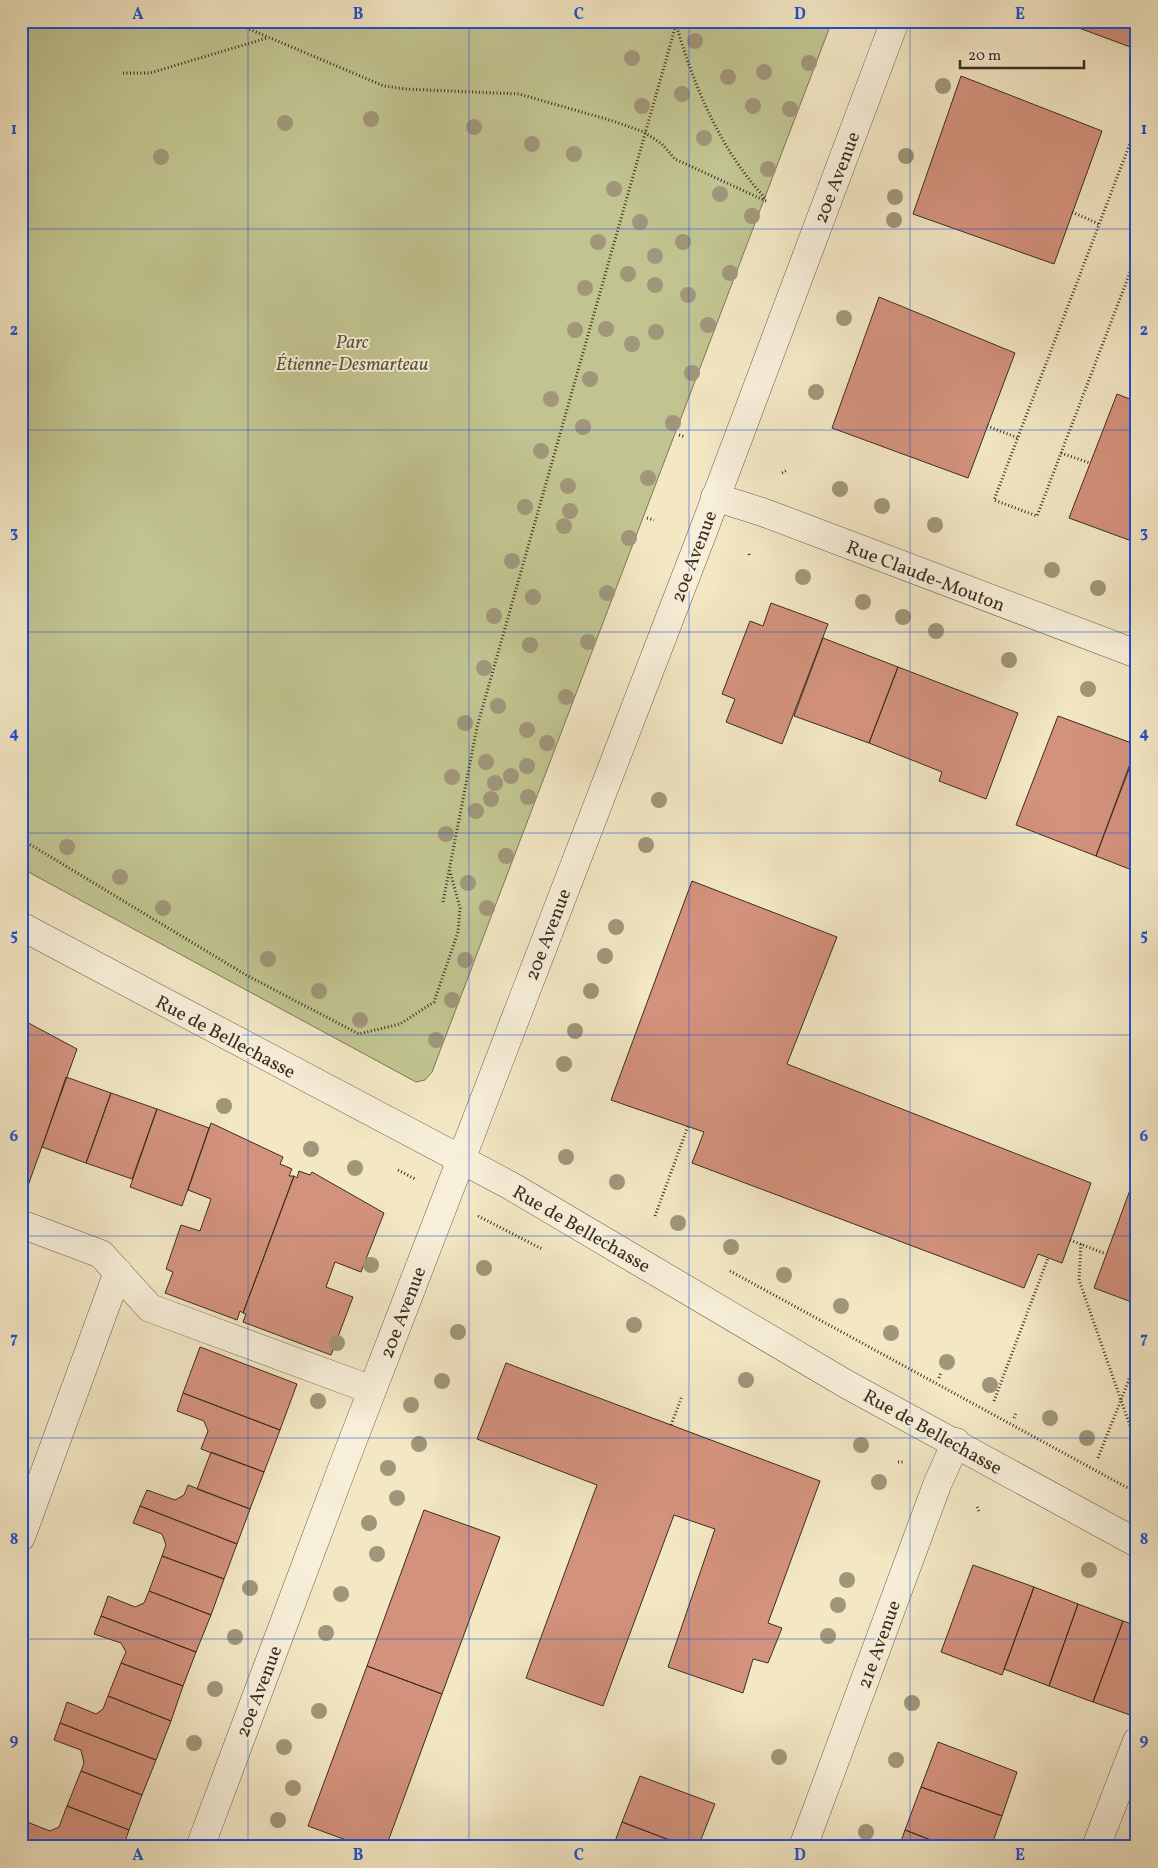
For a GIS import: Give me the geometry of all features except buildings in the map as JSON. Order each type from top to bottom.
[{"type":"street","name":"20e Avenue","points":[[200,1847],[372,1390],[895,21]]},
{"type":"street","name":"Rue Claude-Mouton","points":[[715,496],[1137,654]]},
{"type":"street","name":"Rue de Bellechasse","points":[[21,926],[511,1186],[846,1384],[956,1442],[1137,1542]]},
{"type":"street","points":[[21,1224],[101,1254],[150,1308],[372,1390]]},
{"type":"street","points":[[21,1537],[118,1272]]},
{"type":"street","name":"21e Avenue","points":[[803,1847],[937,1484],[956,1442]]},
{"type":"street","points":[[1096,1847],[1137,1741]]},
{"type":"path","points":[[230,21],[384,86],[405,89],[519,94],[614,121],[644,132],[662,144],[675,159],[768,202],[749,181],[715,126],[684,51],[676,22]]},
{"type":"path","points":[[443,902],[477,726],[676,22]]},
{"type":"path","points":[[123,73],[150,73],[268,38]]},
{"type":"path","points":[[1137,125],[994,500],[1037,516],[1137,254]]},
{"type":"path","points":[[1072,212],[1099,224]]},
{"type":"path","points":[[988,426],[1018,438]]},
{"type":"path","points":[[679,435],[685,437]]},
{"type":"path","points":[[1061,453],[1090,463]]},
{"type":"path","points":[[782,473],[787,470]]},
{"type":"path","points":[[647,518],[654,520]]},
{"type":"path","points":[[21,839],[246,975],[359,1034],[400,1024],[434,1002],[458,932],[460,908],[449,868]]},
{"type":"path","points":[[655,1216],[688,1126]]},
{"type":"path","points":[[1070,1240],[1106,1254]]},
{"type":"path","points":[[1082,1244],[1079,1280],[1137,1446]]},
{"type":"path","points":[[994,1401],[1048,1258]]},
{"type":"path","points":[[726,1269],[1137,1493]]},
{"type":"path","points":[[1098,1458],[1137,1359]]},
{"type":"path","points":[[938,1378],[941,1372]]},
{"type":"path","points":[[671,1425],[682,1396]]},
{"type":"path","points":[[1014,1418],[1016,1413]]},
{"type":"path","points":[[898,1462],[904,1462]]},
{"type":"path","points":[[977,1507],[980,1513]]},
{"type":"green space","name":"Parc Étienne-Desmarteau","points":[[21,21],[832,21],[432,1072],[425,1080],[416,1082],[21,868]]}]
